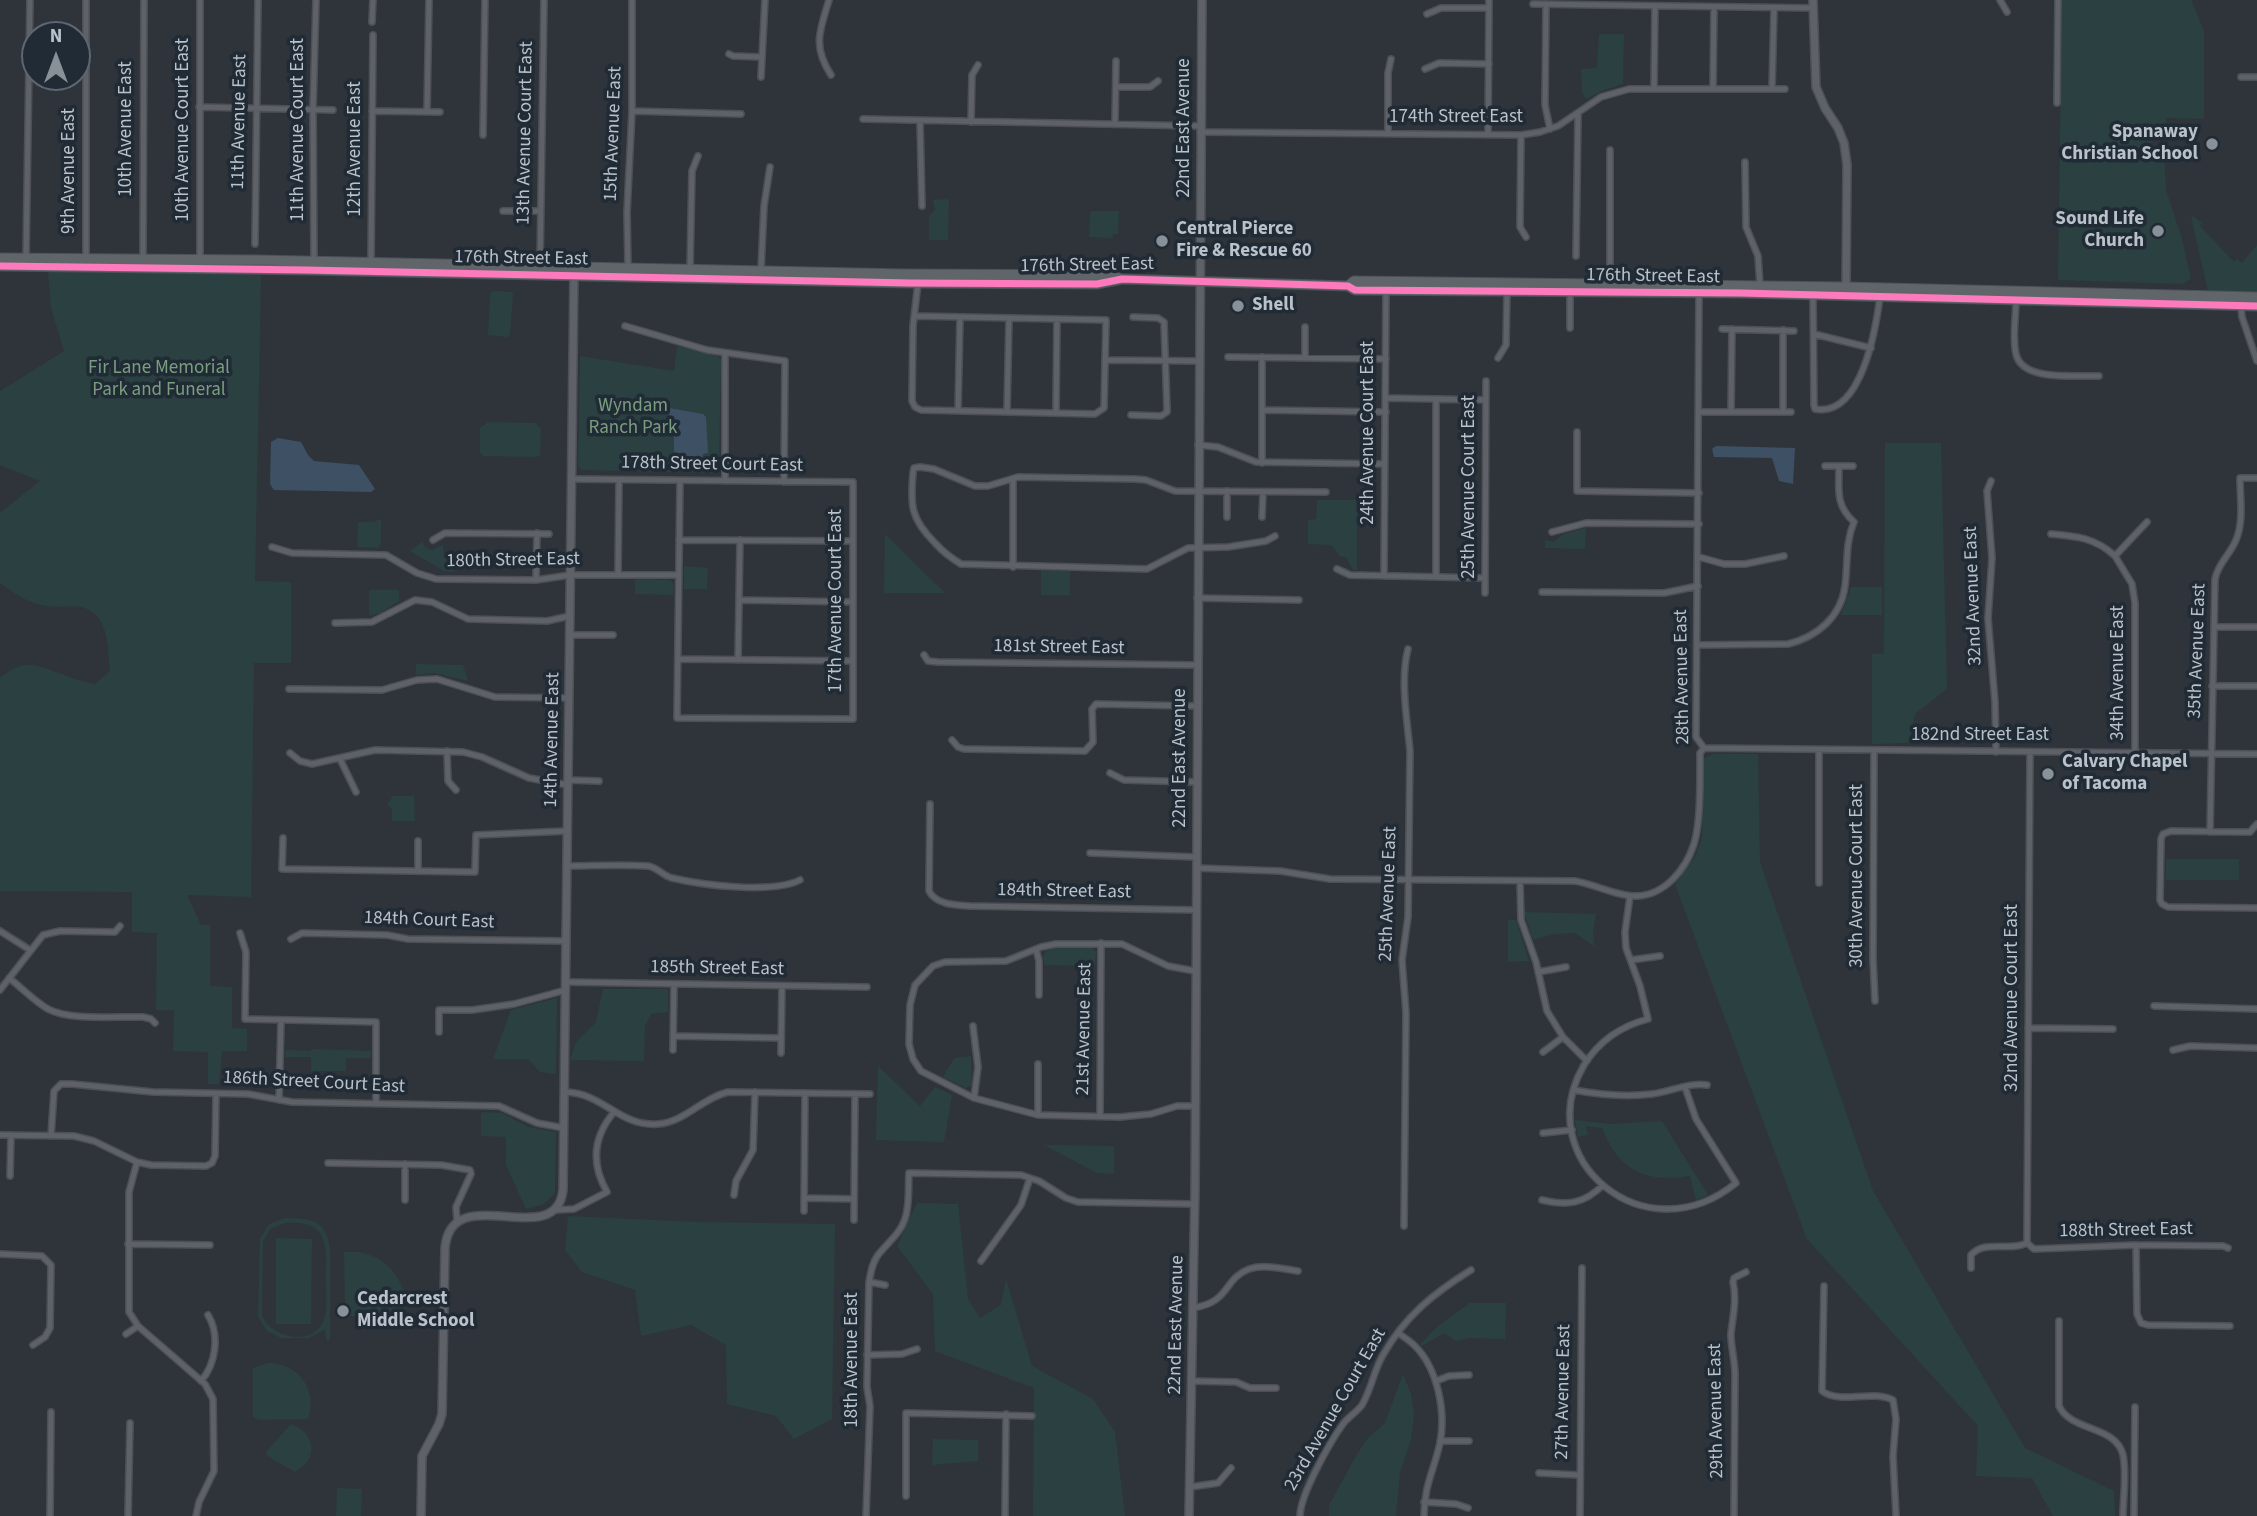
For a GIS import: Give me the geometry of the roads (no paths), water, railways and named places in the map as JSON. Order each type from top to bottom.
[{"type":"main road","name":"176th Street East","points":[[0,262],[26,259],[143,258],[540,266],[573,272],[628,268],[690,270],[729,275],[761,270],[1111,275],[1122,279]]},
{"type":"main road","points":[[269,269],[277,265],[309,265],[314,261]]},
{"type":"main road","name":"176th Street East","points":[[0,262],[477,273],[729,275],[918,283],[1097,284],[1122,279],[1349,286],[1355,289],[1814,295],[1846,292],[1880,297],[2257,297]]},
{"type":"main road","points":[[477,273],[485,270],[535,270],[540,266]]},
{"type":"main road","points":[[859,282],[869,277],[897,277],[903,274]]},
{"type":"main road","points":[[918,283],[923,278],[949,278],[961,274]]},
{"type":"main road","name":"176th Street East","points":[[1349,286],[1354,281],[1760,286],[1846,292],[2257,306]]},
{"type":"main road","points":[[1502,290],[1500,287],[1536,288],[1540,284]]},
{"type":"main road","points":[[1699,293],[1702,289],[1729,290],[1734,286]]},
{"type":"street","points":[[26,259],[30,0]]},
{"type":"street","name":"9th Avenue East","points":[[86,0],[86,259]]},
{"type":"street","name":"10th Avenue East","points":[[143,258],[144,0]]},
{"type":"street","name":"10th Avenue Court East","points":[[200,0],[201,259]]},
{"type":"street","name":"11th Avenue East","points":[[255,244],[258,0]]},
{"type":"street","name":"11th Avenue Court East","points":[[314,261],[313,109],[316,0]]},
{"type":"street","points":[[372,22],[373,0]]},
{"type":"street","points":[[427,112],[429,0]]},
{"type":"street","points":[[483,135],[485,0]]},
{"type":"street","name":"13th Avenue Court East","points":[[540,266],[544,0]]},
{"type":"street","name":"15th Avenue East","points":[[628,268],[632,0]]},
{"type":"street","points":[[761,76],[765,0]]},
{"type":"street","points":[[829,0],[820,23],[819,45],[822,60],[831,75]]},
{"type":"street","name":"22nd East Avenue","points":[[1189,1516],[1195,1106],[1202,0]]},
{"type":"street","points":[[1488,135],[1489,0]]},
{"type":"street","points":[[2000,0],[2007,12]]},
{"type":"street","points":[[2057,103],[2058,0]]},
{"type":"street","points":[[1533,4],[1774,9],[1813,4],[1816,87],[1838,128],[1845,150],[1846,292]]},
{"type":"street","points":[[1546,4],[1545,105],[1550,129]]},
{"type":"street","points":[[1654,88],[1655,6]]},
{"type":"street","points":[[1427,14],[1441,8],[1489,8]]},
{"type":"street","points":[[1713,89],[1714,8]]},
{"type":"street","points":[[1772,89],[1774,9]]},
{"type":"street","name":"12th Avenue East","points":[[372,263],[373,35]]},
{"type":"street","points":[[729,54],[761,57]]},
{"type":"street","points":[[1388,133],[1388,73],[1391,58]]},
{"type":"street","points":[[1115,124],[1116,61]]},
{"type":"street","points":[[1425,69],[1439,63],[1489,64]]},
{"type":"street","points":[[971,122],[972,75],[978,65]]},
{"type":"street","points":[[2241,77],[2257,77]]},
{"type":"street","points":[[1116,87],[1150,87],[1158,81]]},
{"type":"street","name":"174th Street East","points":[[863,120],[1521,135],[1550,129],[1578,114],[1601,97],[1629,89],[1785,89]]},
{"type":"street","points":[[199,107],[333,110]]},
{"type":"street","points":[[372,111],[440,112]]},
{"type":"street","points":[[632,111],[741,114]]},
{"type":"street","points":[[1576,256],[1578,114]]},
{"type":"street","points":[[920,121],[922,206]]},
{"type":"street","points":[[1521,135],[1520,227],[1525,237]]},
{"type":"street","points":[[1610,150],[1610,285]]},
{"type":"street","points":[[690,270],[692,171],[698,156]]},
{"type":"street","points":[[1745,162],[1746,227],[1758,256],[1760,286]]},
{"type":"street","points":[[761,270],[764,206],[770,167]]},
{"type":"street","points":[[503,211],[541,211]]},
{"type":"street","name":"14th Avenue East","points":[[555,1210],[564,1190],[573,272]]},
{"type":"street","points":[[916,316],[1106,320],[1104,406],[1095,414],[921,410],[915,407],[912,401],[913,326],[918,283]]},
{"type":"street","name":"24th Avenue Court East","points":[[1384,576],[1386,289]]},
{"type":"street","points":[[1498,358],[1506,345],[1502,290]]},
{"type":"street","points":[[1570,292],[1570,328]]},
{"type":"street","name":"28th Avenue East","points":[[1630,896],[1654,893],[1663,888],[1688,857],[1696,836],[1700,753],[1704,747],[1696,737],[1699,293]]},
{"type":"street","points":[[1814,295],[1815,409],[1827,409],[1846,397],[1863,369],[1871,348],[1880,297]]},
{"type":"street","points":[[2016,296],[2015,349],[2018,361],[2024,368],[2036,374],[2099,376]]},
{"type":"street","points":[[2241,307],[2257,361]]},
{"type":"street","points":[[958,411],[960,317]]},
{"type":"street","points":[[1131,415],[1161,416],[1167,409],[1164,322],[1158,318],[1133,317]]},
{"type":"street","points":[[1007,411],[1009,318]]},
{"type":"street","points":[[1056,412],[1057,319]]},
{"type":"street","points":[[625,326],[698,348],[785,361],[784,482]]},
{"type":"street","points":[[1305,327],[1305,358]]},
{"type":"street","points":[[1722,330],[1794,331]]},
{"type":"street","points":[[1731,412],[1732,330]]},
{"type":"street","points":[[1783,330],[1783,412]]},
{"type":"street","points":[[1814,334],[1871,348]]},
{"type":"street","points":[[724,481],[726,353]]},
{"type":"street","points":[[1228,357],[1386,359]]},
{"type":"street","points":[[1262,358],[1262,463]]},
{"type":"street","points":[[1105,360],[1198,361]]},
{"type":"street","name":"25th Avenue Court East","points":[[1485,593],[1486,381]]},
{"type":"street","points":[[1386,398],[1486,400]]},
{"type":"street","points":[[1436,399],[1436,577]]},
{"type":"street","points":[[1262,410],[1386,412]]},
{"type":"street","points":[[1700,412],[1791,412]]},
{"type":"street","points":[[1577,432],[1577,491],[1699,493]]},
{"type":"street","points":[[1198,445],[1217,447],[1262,463],[1385,464]]},
{"type":"street","points":[[1825,466],[1853,466]]},
{"type":"street","points":[[1698,645],[1788,644],[1819,631],[1834,615],[1843,596],[1848,538],[1854,522],[1842,510],[1840,503],[1839,466]]},
{"type":"street","points":[[1275,536],[1265,541],[1181,551],[1147,569],[961,564],[950,558],[920,528],[915,518],[912,479],[914,468],[918,467],[934,469],[975,486],[988,486],[1018,477],[1146,480],[1175,491],[1326,492]]},
{"type":"street","name":"35th Avenue East","points":[[2210,832],[2215,579],[2219,564],[2238,537],[2241,478],[2257,478]]},
{"type":"street","points":[[1013,479],[1013,567]]},
{"type":"street","name":"178th Street Court East","points":[[571,480],[853,482]]},
{"type":"street","points":[[618,575],[619,480]]},
{"type":"street","points":[[680,481],[678,659],[853,661]]},
{"type":"street","name":"32nd Avenue East","points":[[1991,481],[1987,491],[1992,558],[1988,618],[1996,752]]},
{"type":"street","name":"17th Avenue Court East","points":[[678,659],[677,718],[853,719],[853,482]]},
{"type":"street","points":[[1227,491],[1227,517]]},
{"type":"street","points":[[1262,517],[1263,492]]},
{"type":"street","points":[[2051,534],[2073,535],[2094,541],[2115,556],[2147,522]]},
{"type":"street","points":[[1552,532],[1586,523],[1699,524]]},
{"type":"street","points":[[433,540],[445,533],[549,534]]},
{"type":"street","points":[[536,580],[537,533]]},
{"type":"street","points":[[679,540],[852,541]]},
{"type":"street","points":[[738,660],[740,540]]},
{"type":"street","name":"180th Street East","points":[[272,547],[292,553],[386,555],[417,573],[436,579],[536,580],[570,575],[679,576]]},
{"type":"street","points":[[1699,557],[1724,564],[1745,564],[1784,556]]},
{"type":"street","name":"34th Avenue East","points":[[2115,556],[2132,584],[2135,603],[2135,752]]},
{"type":"street","points":[[1337,569],[1350,575],[1485,578]]},
{"type":"street","points":[[1542,592],[1664,593],[1698,586]]},
{"type":"street","points":[[1197,598],[1299,600]]},
{"type":"street","points":[[335,623],[372,622],[415,600],[432,602],[468,619],[547,621],[570,616]]},
{"type":"street","points":[[739,600],[853,602]]},
{"type":"street","points":[[2215,627],[2257,627]]},
{"type":"street","points":[[569,635],[613,635]]},
{"type":"street","name":"25th Avenue East","points":[[1405,1226],[1406,1013],[1402,960],[1408,917],[1408,649]]},
{"type":"street","name":"181st Street East","points":[[924,655],[928,661],[938,662],[1196,666]]},
{"type":"street","points":[[289,689],[382,690],[427,678],[449,681],[482,695],[495,697],[569,698]]},
{"type":"street","points":[[2212,686],[2257,686]]},
{"type":"street","points":[[952,740],[964,749],[1085,751],[1093,742],[1092,709],[1096,704],[1196,706]]},
{"type":"street","name":"182nd Street East","points":[[1704,747],[2257,754]]},
{"type":"street","points":[[1819,750],[1819,883]]},
{"type":"street","points":[[290,753],[305,764],[340,759],[361,751],[463,752],[542,782],[599,781]]},
{"type":"street","points":[[447,751],[448,781],[456,790]]},
{"type":"street","name":"30th Avenue Court East","points":[[1874,751],[1875,1001]]},
{"type":"street","name":"32nd Avenue Court East","points":[[2027,1243],[2030,753]]},
{"type":"street","points":[[340,759],[356,792]]},
{"type":"street","points":[[1110,773],[1124,780],[1196,782]]},
{"type":"street","name":"184th Street East","points":[[930,804],[929,891],[933,898],[942,902],[970,906],[1196,910]]},
{"type":"street","points":[[2256,827],[2250,832],[2171,831],[2162,835],[2161,903],[2168,907],[2257,908]]},
{"type":"street","points":[[283,838],[282,869],[475,872],[476,835],[568,831]]},
{"type":"street","points":[[418,841],[418,871]]},
{"type":"street","points":[[1090,853],[1196,857]]},
{"type":"street","points":[[567,866],[649,866],[668,877],[692,882],[762,887],[781,886],[800,880]]},
{"type":"street","points":[[1196,868],[1280,871],[1330,878],[1583,883],[1630,896],[1625,932],[1626,947],[1648,1019],[1628,1025],[1609,1036],[1587,1061],[1574,1090],[1571,1112],[1572,1130],[1582,1158],[1603,1185],[1618,1196],[1636,1205],[1666,1210],[1701,1205],[1736,1183],[1696,1119],[1685,1087]]},
{"type":"street","points":[[1520,881],[1521,920],[1547,1011],[1563,1037],[1587,1061]]},
{"type":"street","points":[[0,990],[43,935],[49,932],[115,932],[120,926]]},
{"type":"street","points":[[0,931],[30,950]]},
{"type":"street","points":[[240,933],[246,952],[245,1019],[376,1022],[376,1104]]},
{"type":"street","name":"184th Court East","points":[[291,939],[302,933],[387,935],[408,939],[567,941]]},
{"type":"street","points":[[1195,971],[1168,965],[1129,945],[1101,943],[1056,944],[1006,961],[945,962],[933,966],[915,985],[911,996],[909,1044],[913,1059],[921,1071],[948,1086],[974,1098],[1038,1115],[1140,1115],[1177,1106],[1195,1106]]},
{"type":"street","name":"21st Avenue East","points":[[1100,1116],[1101,943]]},
{"type":"street","points":[[1035,949],[1039,961],[1039,995]]},
{"type":"street","points":[[1631,960],[1660,956]]},
{"type":"street","points":[[1538,972],[1566,967]]},
{"type":"street","points":[[9,978],[56,1012],[71,1015],[143,1017],[155,1023]]},
{"type":"street","points":[[673,1050],[674,984]]},
{"type":"street","name":"185th Street East","points":[[439,1032],[439,1010],[472,1010],[513,1004],[566,986],[674,984],[867,987]]},
{"type":"street","points":[[781,1053],[782,986]]},
{"type":"street","points":[[2154,1006],[2257,1009]]},
{"type":"street","points":[[279,1100],[281,1020]]},
{"type":"street","points":[[973,1026],[978,1067],[974,1098]]},
{"type":"street","points":[[2028,1028],[2113,1029]]},
{"type":"street","points":[[673,1036],[781,1038]]},
{"type":"street","points":[[1543,1052],[1563,1037]]},
{"type":"street","points":[[2173,1050],[2190,1046],[2257,1048]]},
{"type":"street","points":[[1038,1064],[1038,1115]]},
{"type":"street","points":[[1574,1090],[1624,1096],[1653,1094],[1698,1083],[1707,1085]]},
{"type":"street","name":"186th Street Court East","points":[[51,1136],[52,1100],[58,1086],[72,1084],[153,1092],[248,1094],[292,1102],[499,1106],[537,1123],[565,1128]]},
{"type":"street","points":[[565,1092],[592,1097],[632,1121],[661,1124],[676,1120],[714,1096],[728,1092],[870,1094]]},
{"type":"street","points":[[734,1195],[736,1181],[752,1150],[755,1092]]},
{"type":"street","points":[[804,1211],[805,1093]]},
{"type":"street","points":[[0,1135],[74,1136],[94,1141],[137,1162],[151,1165],[206,1166],[212,1163],[215,1156],[216,1094]]},
{"type":"street","points":[[854,1220],[855,1094]]},
{"type":"street","points":[[421,1516],[422,1456],[442,1414],[445,1241],[449,1230],[457,1221],[473,1216],[537,1217],[555,1210],[574,1209],[607,1192],[598,1174],[595,1152],[599,1134],[614,1112]]},
{"type":"street","points":[[1543,1133],[1572,1130]]},
{"type":"street","points":[[10,1176],[11,1135]]},
{"type":"street","points":[[137,1162],[129,1192],[129,1312],[138,1326],[211,1392],[215,1408],[214,1471],[199,1502],[196,1516]]},
{"type":"street","points":[[328,1163],[456,1166],[471,1172],[456,1207],[457,1221]]},
{"type":"street","points":[[405,1164],[405,1200]]},
{"type":"street","name":"18th Avenue East","points":[[866,1516],[870,1419],[867,1355],[869,1282],[872,1266],[878,1255],[905,1221],[909,1173],[1021,1175],[1030,1178]]},
{"type":"street","points":[[981,1261],[1021,1205],[1030,1178],[1078,1202],[1194,1205]]},
{"type":"street","points":[[1542,1200],[1562,1204],[1577,1203],[1603,1185]]},
{"type":"street","points":[[804,1198],[854,1199]]},
{"type":"street","points":[[1971,1268],[1971,1255],[1976,1250],[2021,1246],[2027,1243]]},
{"type":"street","name":"188th Street East","points":[[2027,1243],[2034,1249],[2136,1245],[2228,1248]]},
{"type":"street","points":[[128,1244],[210,1245]]},
{"type":"street","points":[[2136,1245],[2137,1314],[2141,1323],[2230,1326]]},
{"type":"street","points":[[0,1254],[42,1256],[47,1259],[51,1270],[50,1328],[45,1336],[33,1345]]},
{"type":"street","name":"27th Avenue East","points":[[1580,1516],[1578,1475],[1582,1268]]},
{"type":"street","points":[[1193,1308],[1208,1306],[1216,1301],[1239,1275],[1249,1269],[1298,1271]]},
{"type":"street","name":"23rd Avenue Court East","points":[[1300,1516],[1300,1506],[1306,1492],[1342,1425],[1362,1404],[1382,1356],[1413,1313],[1436,1292],[1471,1270]]},
{"type":"street","name":"29th Avenue East","points":[[1734,1516],[1735,1352],[1731,1335],[1736,1311],[1733,1282],[1734,1278],[1746,1272]]},
{"type":"street","points":[[869,1282],[886,1284]]},
{"type":"street","points":[[1824,1286],[1822,1391],[1832,1395],[1882,1396],[1893,1400],[1896,1419],[1893,1455],[1896,1516]]},
{"type":"street","points":[[201,1381],[210,1370],[214,1358],[213,1323],[208,1315]]},
{"type":"street","points":[[2059,1321],[2059,1406],[2065,1415],[2111,1438],[2119,1445],[2123,1460],[2123,1516]]},
{"type":"street","points":[[126,1334],[138,1326]]},
{"type":"street","points":[[1398,1333],[1424,1357],[1436,1381],[1442,1417],[1440,1441],[1428,1478],[1424,1516]]},
{"type":"street","points":[[867,1355],[902,1354],[916,1349]]},
{"type":"street","points":[[1436,1381],[1449,1376],[1469,1375]]},
{"type":"street","points":[[1191,1381],[1236,1382],[1257,1389],[1276,1388]]},
{"type":"street","points":[[2134,1516],[2135,1407]]},
{"type":"street","points":[[50,1516],[51,1412]]},
{"type":"street","points":[[906,1496],[906,1413],[1032,1416]]},
{"type":"street","points":[[1005,1516],[1006,1414]]},
{"type":"street","points":[[128,1516],[130,1423]]},
{"type":"street","points":[[1440,1441],[1469,1441]]},
{"type":"street","points":[[1190,1487],[1218,1483],[1231,1468]]},
{"type":"street","points":[[1539,1473],[1578,1475]]},
{"type":"street","points":[[1424,1502],[1456,1504],[1468,1508]]},
{"type":"water","points":[[669,408],[703,414],[706,417],[708,453],[703,454],[702,460],[674,454],[674,426],[667,410]]},
{"type":"water","points":[[278,438],[301,442],[314,461],[359,465],[375,489],[371,492],[274,490],[270,484],[271,442]]},
{"type":"water","points":[[1716,446],[1795,448],[1793,484],[1779,481],[1772,458],[1714,457],[1712,449]]},
{"type":"place","name":"Spanaway Christian School","points":[[2212,144]]},
{"type":"place","name":"Sound Life Church","points":[[2158,231]]},
{"type":"place","name":"Central Pierce Fire & Rescue 60","points":[[1162,241]]},
{"type":"place","name":"Shell","points":[[1238,306]]},
{"type":"place","name":"Calvary Chapel of Tacoma","points":[[2048,774]]},
{"type":"place","name":"Cedarcrest Middle School","points":[[343,1311]]},
{"type":"park label","name":"Fir Lane Memorial Park and Funeral","points":[[159,380]]},
{"type":"park label","name":"Wyndam Ranch Park","points":[[633,418]]}]
